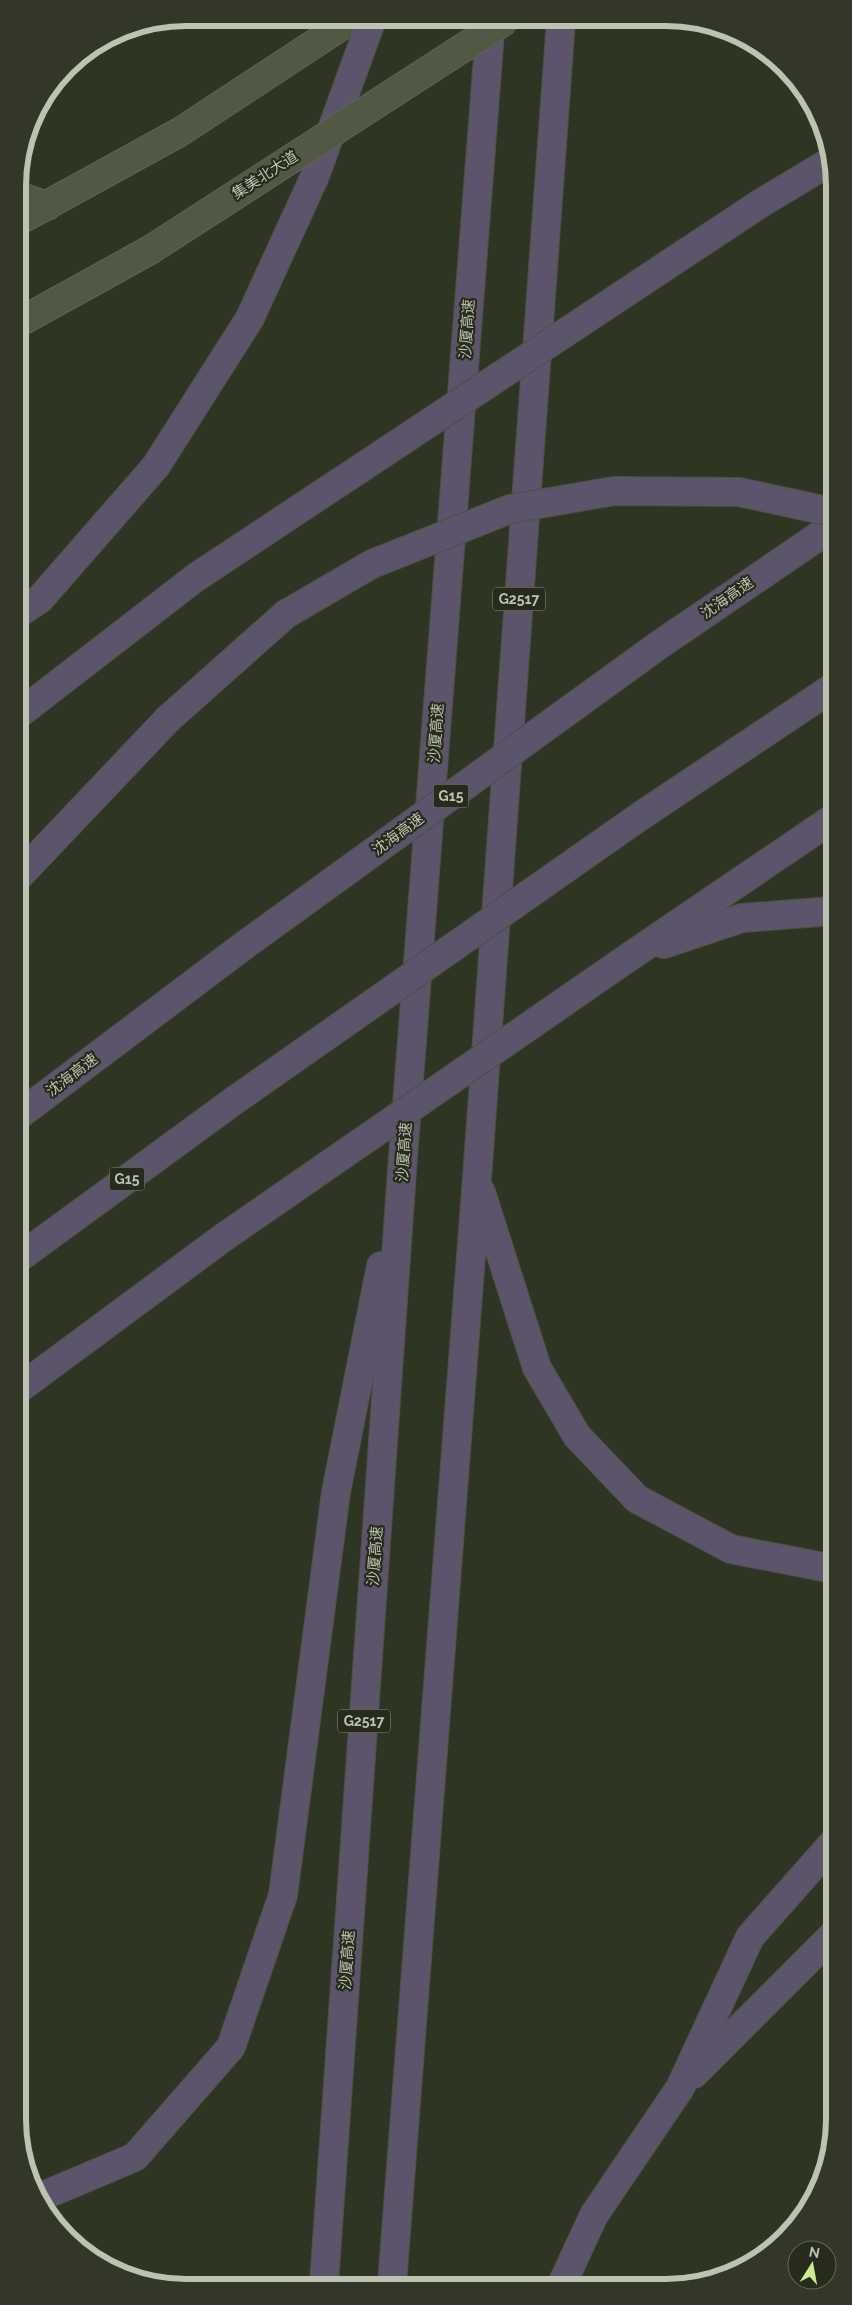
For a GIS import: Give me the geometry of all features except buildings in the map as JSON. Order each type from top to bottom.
[{"type":"highway","points":[[27,607],[40,599],[156,466],[250,318],[315,176],[369,26]]},
{"type":"highway","name":"沙厦高速","points":[[324,2279],[403,1157],[490,26]]},
{"type":"highway","name":"G2517","points":[[392,2279],[477,1178],[561,26]]},
{"type":"highway","points":[[27,708],[194,578],[758,205],[824,166]]},
{"type":"highway","points":[[27,868],[168,719],[286,614],[372,564],[510,509],[614,491],[739,492],[826,511]]},
{"type":"highway","name":"沈海高速","points":[[27,1109],[242,947],[659,645],[826,531]]},
{"type":"highway","name":"G15","points":[[26,1253],[235,1100],[642,815],[826,692]]},
{"type":"highway","points":[[26,1383],[224,1237],[826,823]]},
{"type":"highway","points":[[632,955],[742,918],[826,911]]},
{"type":"highway","points":[[46,2195],[135,2157],[231,2047],[283,1896],[336,1492],[403,1157]]},
{"type":"highway","points":[[477,1178],[537,1368],[577,1436],[636,1499],[731,1549],[825,1567]]},
{"type":"highway","points":[[564,2279],[594,2215],[680,2088],[750,1938],[825,1852]]},
{"type":"highway","points":[[680,2088],[825,1943]]},
{"type":"main road","points":[[27,216],[180,132],[341,26]]},
{"type":"main road","name":"集美北大道","points":[[27,318],[150,250],[497,26]]},
{"type":"main road","points":[[27,199],[47,206]]}]
